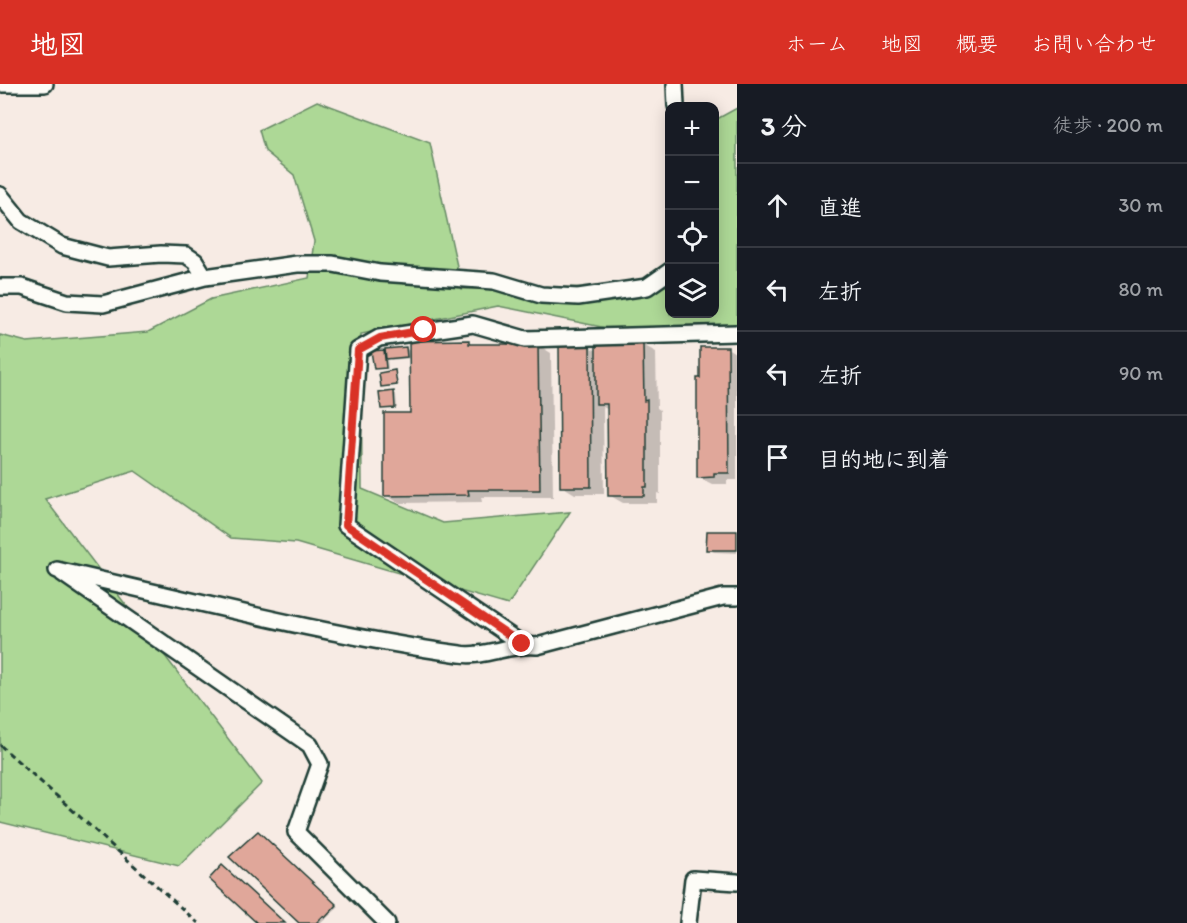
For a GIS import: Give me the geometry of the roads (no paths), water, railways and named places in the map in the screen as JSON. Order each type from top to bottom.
[{"type":"street","points":[[1,84],[45,84]]},
{"type":"street","points":[[675,84],[676,102]]},
{"type":"street","points":[[0,195],[21,221],[62,246],[108,258],[162,254],[186,255],[195,261],[204,277]]},
{"type":"street","points":[[0,287],[22,287],[67,302],[103,304],[204,277],[297,264],[333,264],[380,273],[494,281],[541,295],[578,297],[646,286],[665,274]]},
{"type":"street","points":[[522,644],[346,525],[358,350],[380,338],[473,324],[525,339],[736,333]]},
{"type":"street","points":[[387,923],[296,832],[320,764],[310,745],[57,570],[324,631],[464,655],[522,644],[537,646],[723,597],[737,597]]},
{"type":"street","points":[[688,923],[693,879],[737,882]]}]
